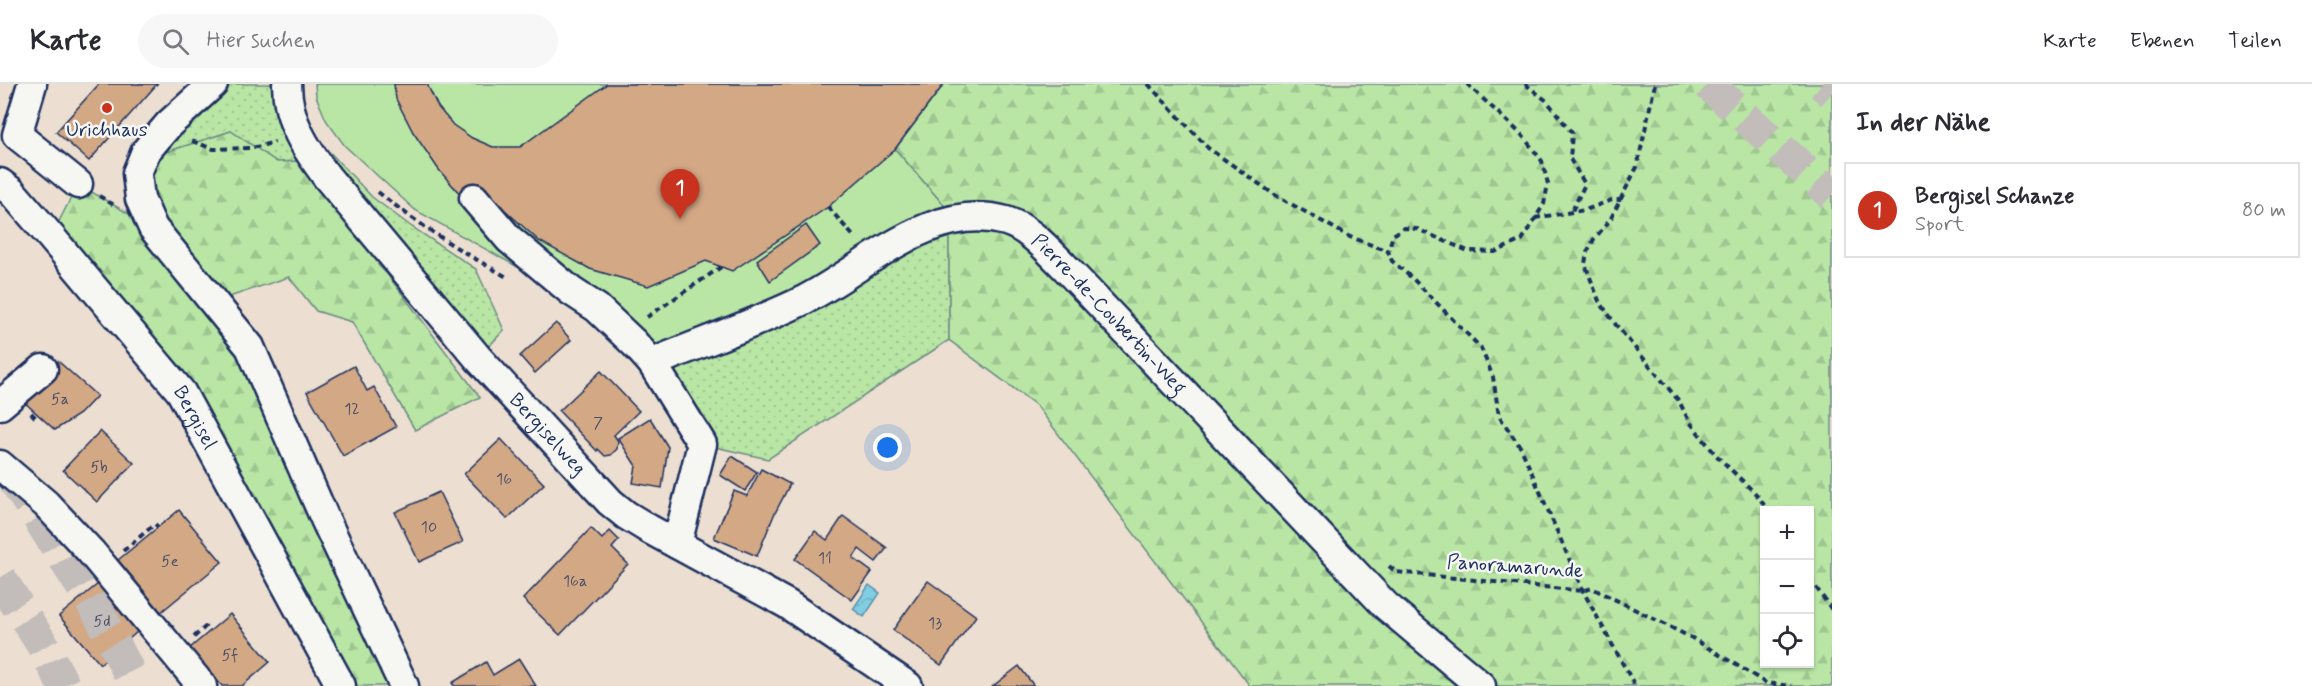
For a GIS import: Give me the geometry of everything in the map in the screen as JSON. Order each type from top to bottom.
[{"type":"street","points":[[32,84],[17,135],[78,184]]},
{"type":"street","points":[[213,84],[169,124],[146,151],[137,173],[140,200],[153,228],[250,347],[325,519],[404,686]]},
{"type":"street","name":"Bergiselweg","points":[[287,84],[290,111],[300,137],[327,177],[478,358],[603,494],[626,515],[787,604],[908,686]]},
{"type":"street","name":"Bergisel","points":[[0,183],[12,192],[51,237],[181,392],[341,686]]},
{"type":"street","points":[[474,198],[509,239],[624,332],[652,363],[702,444],[678,544]]},
{"type":"street","name":"Pierre-de-Coubertin-Weg","points":[[652,363],[804,300],[915,233],[954,218],[979,217],[1008,222],[1037,239],[1385,605],[1481,686]]},
{"type":"street","points":[[0,405],[43,369]]},
{"type":"street","points":[[0,465],[46,504],[105,567],[202,686]]},
{"type":"path","points":[[1148,84],[1208,148],[1265,188],[1350,237],[1388,251]]},
{"type":"path","points":[[1467,84],[1522,135],[1542,160],[1548,184],[1544,204],[1522,240],[1495,252],[1468,251],[1417,229],[1404,228],[1393,235],[1388,251],[1392,261],[1412,278],[1481,348],[1493,377],[1499,416],[1521,448],[1583,591],[1635,686]]},
{"type":"path","points":[[1525,84],[1548,101],[1572,133],[1570,159],[1585,184],[1571,213]]},
{"type":"path","points":[[1654,84],[1637,167],[1610,220],[1594,239],[1587,252],[1585,264],[1599,301],[1616,325],[1679,401],[1689,421],[1716,455],[1759,497],[1765,506]]},
{"type":"path","points":[[186,142],[193,141],[213,149],[252,148],[300,137]]},
{"type":"path","points":[[372,187],[414,220],[476,261],[511,279]]},
{"type":"path","points":[[1536,218],[1571,213],[1612,200],[1621,200]]},
{"type":"path","points":[[828,207],[874,259]]},
{"type":"path","points":[[624,332],[721,267]]},
{"type":"path","points":[[105,567],[155,524],[158,527]]},
{"type":"path","name":"Panoramarunde","points":[[1388,565],[1396,572],[1583,591],[1592,588],[1692,638],[1766,683],[1792,686]]},
{"type":"path","points":[[1814,586],[1832,610]]},
{"type":"green space","points":[[230,84],[276,84],[304,161],[277,162],[231,131],[157,155],[178,132]]},
{"type":"green space","points":[[315,84],[944,84],[895,149],[949,211],[850,263],[731,319],[657,348],[415,210],[345,146],[326,120],[316,96]]},
{"type":"green space","points":[[944,84],[1832,84],[1832,686],[1250,686],[1037,406],[949,340],[949,211],[895,149]]},
{"type":"green space","points":[[304,115],[323,145],[372,197],[412,227],[476,269],[504,330],[478,358],[327,177]]},
{"type":"green space","points":[[231,131],[277,162],[304,161],[380,256],[378,265],[480,397],[415,430],[352,322],[316,311],[289,277],[220,300],[167,225],[151,179],[157,155]]},
{"type":"green space","points":[[78,184],[153,228],[250,347],[404,686],[341,686],[181,392],[51,237]]},
{"type":"green space","points":[[949,211],[949,340],[768,459],[702,444],[652,363]]},
{"type":"water","points":[[869,585],[880,593],[864,617],[853,609]]},
{"type":"building","name":"Urichhaus","points":[[99,84],[157,84],[89,161],[56,132]]},
{"type":"building","points":[[394,84],[427,84],[438,107],[453,125],[472,138],[493,147],[520,147],[607,84],[944,84],[895,149],[828,207],[732,271],[706,261],[648,286],[590,269],[539,241],[485,192],[467,202],[439,170],[413,132],[396,99]]},
{"type":"building","points":[[806,225],[820,245],[770,281],[757,260]]},
{"type":"building","points":[[556,323],[571,340],[535,373],[520,356]]},
{"type":"building","points":[[58,361],[97,396],[80,414],[55,430],[23,401]]},
{"type":"building","points":[[354,366],[367,391],[374,387],[396,427],[343,456],[307,392]]},
{"type":"building","points":[[601,371],[639,411],[614,435],[618,441],[617,449],[611,455],[605,456],[598,449],[597,451],[559,411]]},
{"type":"building","points":[[650,418],[668,447],[662,488],[633,483],[636,466],[618,438]]},
{"type":"building","points":[[100,431],[134,463],[97,502],[63,470]]},
{"type":"building","points":[[501,439],[544,484],[507,519],[464,474]]},
{"type":"building","points":[[732,456],[757,472],[745,491],[720,475]]},
{"type":"building","points":[[761,469],[790,484],[757,556],[714,538],[734,491],[747,496]]},
{"type":"building","points":[[439,492],[463,542],[419,562],[395,512]]},
{"type":"building","points":[[179,510],[222,562],[161,612],[118,560]]},
{"type":"building","points":[[843,516],[887,548],[876,562],[859,549],[853,558],[872,572],[852,600],[795,559],[815,531],[827,540]]},
{"type":"building","points":[[591,528],[602,539],[610,531],[619,540],[612,548],[628,564],[560,635],[523,599]]},
{"type":"building","points":[[104,579],[144,626],[100,664],[59,616]]},
{"type":"building","points":[[928,581],[976,616],[941,665],[893,630]]},
{"type":"building","points":[[230,614],[270,662],[242,686],[222,686],[190,648]]},
{"type":"building","points":[[519,659],[536,686],[454,686],[452,683],[486,662],[493,675]]},
{"type":"building","points":[[1019,666],[1034,686],[993,686]]},
{"type":"tunnel","points":[[1708,84],[1832,195]]},
{"type":"tunnel","points":[[1822,84],[1832,93]]},
{"type":"tunnel","points":[[12,476],[98,612],[136,686]]},
{"type":"tunnel","points":[[0,578],[42,644],[64,686]]},
{"type":"place","name":"Urichhaus","points":[[107,108]]},
{"type":"place","name":"Bergisel Schanze","points":[[680,219]]}]
